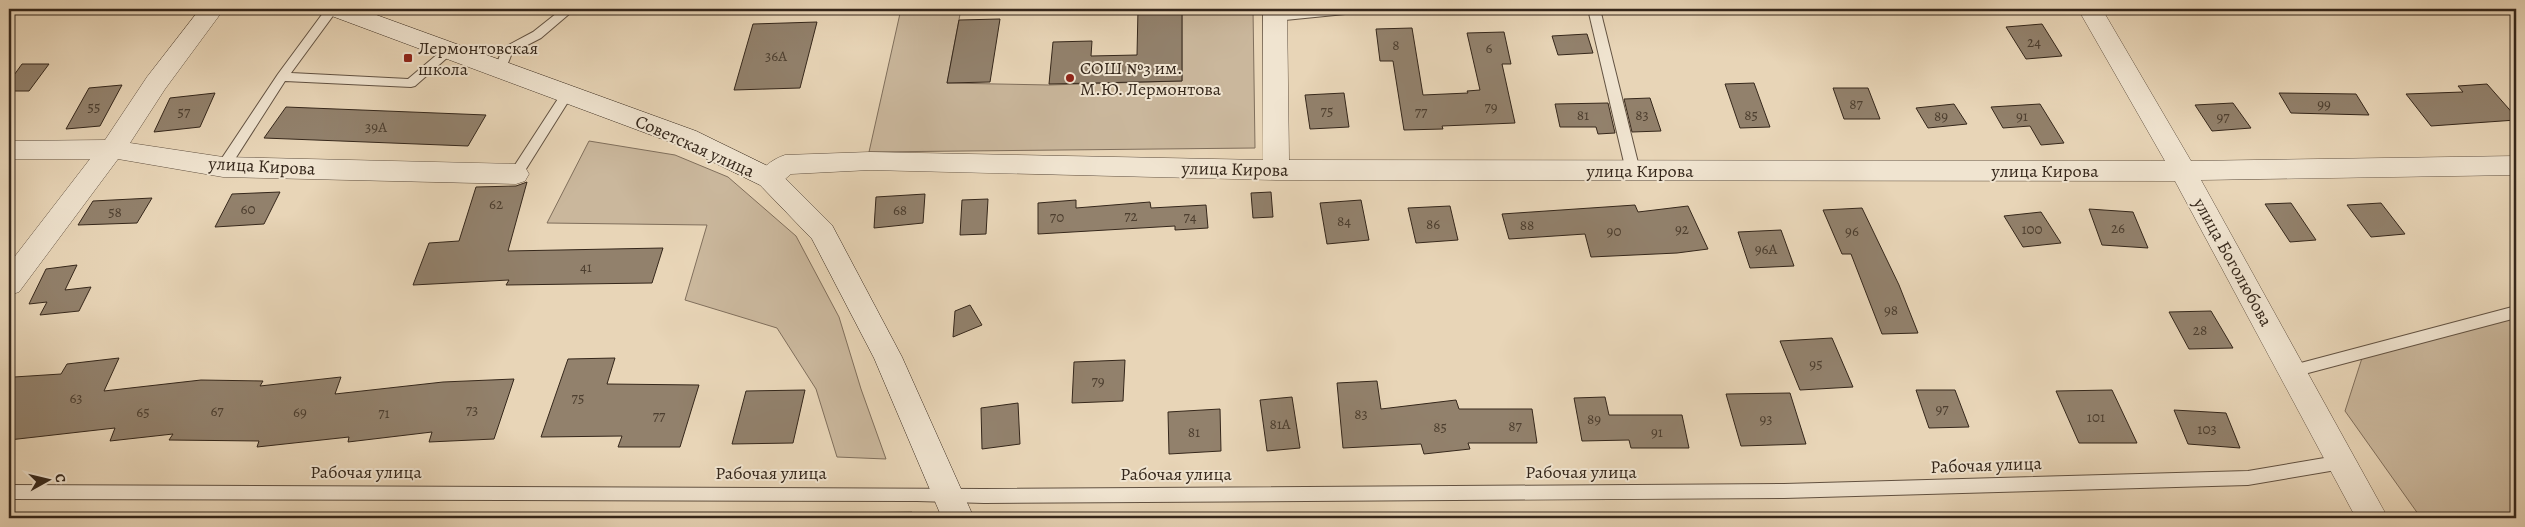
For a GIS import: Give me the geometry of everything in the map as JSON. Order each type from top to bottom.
[{"type":"street","points":[[9,284],[112,150],[156,83],[212,9]]},
{"type":"street","name":"Советская улица","points":[[337,9],[687,138],[769,178],[822,232],[888,357],[953,506]]},
{"type":"street","name":"улица Боголюбова","points":[[2090,9],[2183,171],[2372,518]]},
{"type":"street","points":[[1275,13],[1276,170]]},
{"type":"street","name":"улица Кирова","points":[[9,150],[112,150],[223,167],[516,174]]},
{"type":"street","name":"улица Кирова","points":[[769,178],[785,165],[870,161],[1276,170],[2183,171],[2516,166]]},
{"type":"lane","points":[[223,167],[282,77],[332,9]]},
{"type":"lane","points":[[500,70],[507,51],[537,35],[569,9]]},
{"type":"lane","points":[[1275,13],[1354,9]]},
{"type":"lane","points":[[1594,9],[1633,171]]},
{"type":"lane","points":[[282,77],[411,82],[450,50]]},
{"type":"lane","points":[[516,174],[567,94]]},
{"type":"lane","points":[[2293,371],[2516,312]]},
{"type":"lane","name":"Рабочая улица","points":[[9,492],[953,506],[1784,491],[2248,478],[2342,462]]},
{"type":"shaded area","name":"СОШ №3 им. М.Ю. Лермонтова","points":[[901,9],[961,9],[947,83],[1049,85],[1182,81],[1182,9],[1253,9],[1255,148],[869,152]]},
{"type":"shaded area","points":[[589,141],[675,155],[728,177],[796,236],[839,317],[861,389],[886,459],[837,457],[816,389],[777,328],[685,300],[707,225],[547,223]]},
{"type":"shaded area","points":[[2516,312],[2516,518],[2421,518],[2345,411],[2363,355]]},
{"type":"shaded area","points":[[912,512],[915,518],[851,518],[850,513]]},
{"type":"building","points":[[1138,9],[1182,9],[1182,81],[1049,84],[1053,42],[1092,41],[1091,56],[1137,55]]},
{"type":"building","points":[[1000,19],[990,82],[947,83],[959,20]]},
{"type":"building","points":[[817,22],[800,88],[734,90],[753,24]]},
{"type":"building","points":[[2042,24],[2062,56],[2026,59],[2006,27]]},
{"type":"building","points":[[1412,28],[1423,95],[1468,93],[1467,91],[1480,90],[1467,33],[1504,32],[1511,64],[1502,64],[1515,123],[1442,126],[1443,129],[1404,130],[1393,61],[1380,61],[1376,29]]},
{"type":"building","points":[[1587,34],[1593,53],[1558,55],[1552,36]]},
{"type":"building","points":[[22,64],[49,64],[29,91],[9,91],[9,82]]},
{"type":"building","points":[[1754,83],[1770,127],[1740,128],[1725,84]]},
{"type":"building","points":[[2487,84],[2516,117],[2516,120],[2431,126],[2406,94],[2463,92],[2458,86]]},
{"type":"building","points":[[122,85],[100,126],[66,129],[89,88]]},
{"type":"building","points":[[1833,88],[1868,88],[1880,119],[1844,119]]},
{"type":"building","points":[[215,93],[200,127],[154,132],[170,98]]},
{"type":"building","points":[[1344,93],[1349,127],[1310,129],[1305,95]]},
{"type":"building","points":[[2279,93],[2356,94],[2369,115],[2291,113]]},
{"type":"building","points":[[1650,98],[1661,131],[1632,132],[1624,99]]},
{"type":"building","points":[[1608,103],[1615,133],[1598,134],[1596,127],[1560,127],[1555,104]]},
{"type":"building","points":[[2233,103],[2251,128],[2212,131],[2195,105]]},
{"type":"building","points":[[1954,104],[1967,124],[1928,128],[1916,108]]},
{"type":"building","points":[[2040,104],[2064,143],[2041,145],[2030,126],[2003,128],[1991,107]]},
{"type":"building","points":[[286,107],[486,115],[468,146],[264,138]]},
{"type":"building","points":[[527,182],[508,251],[663,248],[652,283],[506,285],[509,280],[413,285],[429,243],[459,241],[476,187],[516,186]]},
{"type":"building","points":[[280,192],[264,224],[215,227],[232,194]]},
{"type":"building","points":[[1271,192],[1273,217],[1253,218],[1251,193]]},
{"type":"building","points":[[925,194],[923,223],[874,228],[876,197]]},
{"type":"building","points":[[152,198],[137,223],[78,225],[93,201]]},
{"type":"building","points":[[988,199],[986,234],[960,235],[962,200]]},
{"type":"building","points":[[1076,200],[1076,208],[1150,202],[1151,208],[1206,205],[1208,228],[1175,230],[1175,226],[1038,234],[1038,203]]},
{"type":"building","points":[[1361,200],[1369,240],[1327,244],[1320,203]]},
{"type":"building","points":[[2291,203],[2316,240],[2290,242],[2265,204]]},
{"type":"building","points":[[2381,203],[2405,234],[2371,237],[2347,205]]},
{"type":"building","points":[[1635,205],[1638,212],[1688,206],[1708,249],[1677,253],[1591,257],[1585,234],[1509,239],[1502,214]]},
{"type":"building","points":[[1450,206],[1458,240],[1416,243],[1408,208]]},
{"type":"building","points":[[1862,208],[1899,285],[1918,333],[1882,334],[1851,254],[1842,254],[1823,210]]},
{"type":"building","points":[[2089,209],[2133,212],[2148,248],[2102,245]]},
{"type":"building","points":[[2041,212],[2061,243],[2023,247],[2004,216]]},
{"type":"building","points":[[1781,230],[1794,266],[1750,268],[1738,232]]},
{"type":"building","points":[[77,265],[65,290],[91,287],[79,311],[40,315],[47,302],[29,304],[46,269]]},
{"type":"building","points":[[970,305],[982,325],[953,337],[955,311]]},
{"type":"building","points":[[2211,311],[2233,348],[2189,349],[2169,312]]},
{"type":"building","points":[[1832,338],[1853,387],[1800,390],[1780,341]]},
{"type":"building","points":[[119,358],[104,391],[201,380],[263,381],[260,386],[341,377],[335,394],[443,382],[514,379],[494,439],[429,442],[432,432],[348,442],[349,437],[257,447],[259,441],[169,440],[173,434],[110,441],[115,428],[9,440],[9,385],[14,377],[61,374],[67,364]]},
{"type":"building","points":[[615,358],[607,384],[699,385],[680,447],[618,447],[622,436],[541,437],[568,359]]},
{"type":"building","points":[[1125,360],[1123,401],[1072,403],[1074,362]]},
{"type":"building","points":[[1377,381],[1381,409],[1456,400],[1459,409],[1532,409],[1537,443],[1468,443],[1470,449],[1424,454],[1421,444],[1343,448],[1337,383]]},
{"type":"building","points":[[805,390],[793,443],[732,444],[746,391]]},
{"type":"building","points":[[1916,390],[1955,390],[1969,427],[1929,428]]},
{"type":"building","points":[[2112,390],[2137,443],[2079,443],[2056,391]]},
{"type":"building","points":[[1790,393],[1806,444],[1741,446],[1726,394]]},
{"type":"building","points":[[1292,397],[1300,448],[1267,451],[1260,400]]},
{"type":"building","points":[[1605,397],[1609,415],[1682,415],[1689,448],[1631,448],[1629,440],[1582,441],[1574,398]]},
{"type":"building","points":[[1018,403],[1020,444],[982,449],[981,408]]},
{"type":"building","points":[[1220,409],[1221,451],[1169,454],[1168,412]]},
{"type":"building","points":[[2174,410],[2226,413],[2240,448],[2188,444]]},
{"type":"place","name":"Лермонтовская школа","points":[[408,58]]},
{"type":"place","name":"СОШ №3 им. М.Ю. Лермонтова","points":[[1070,78]]}]
